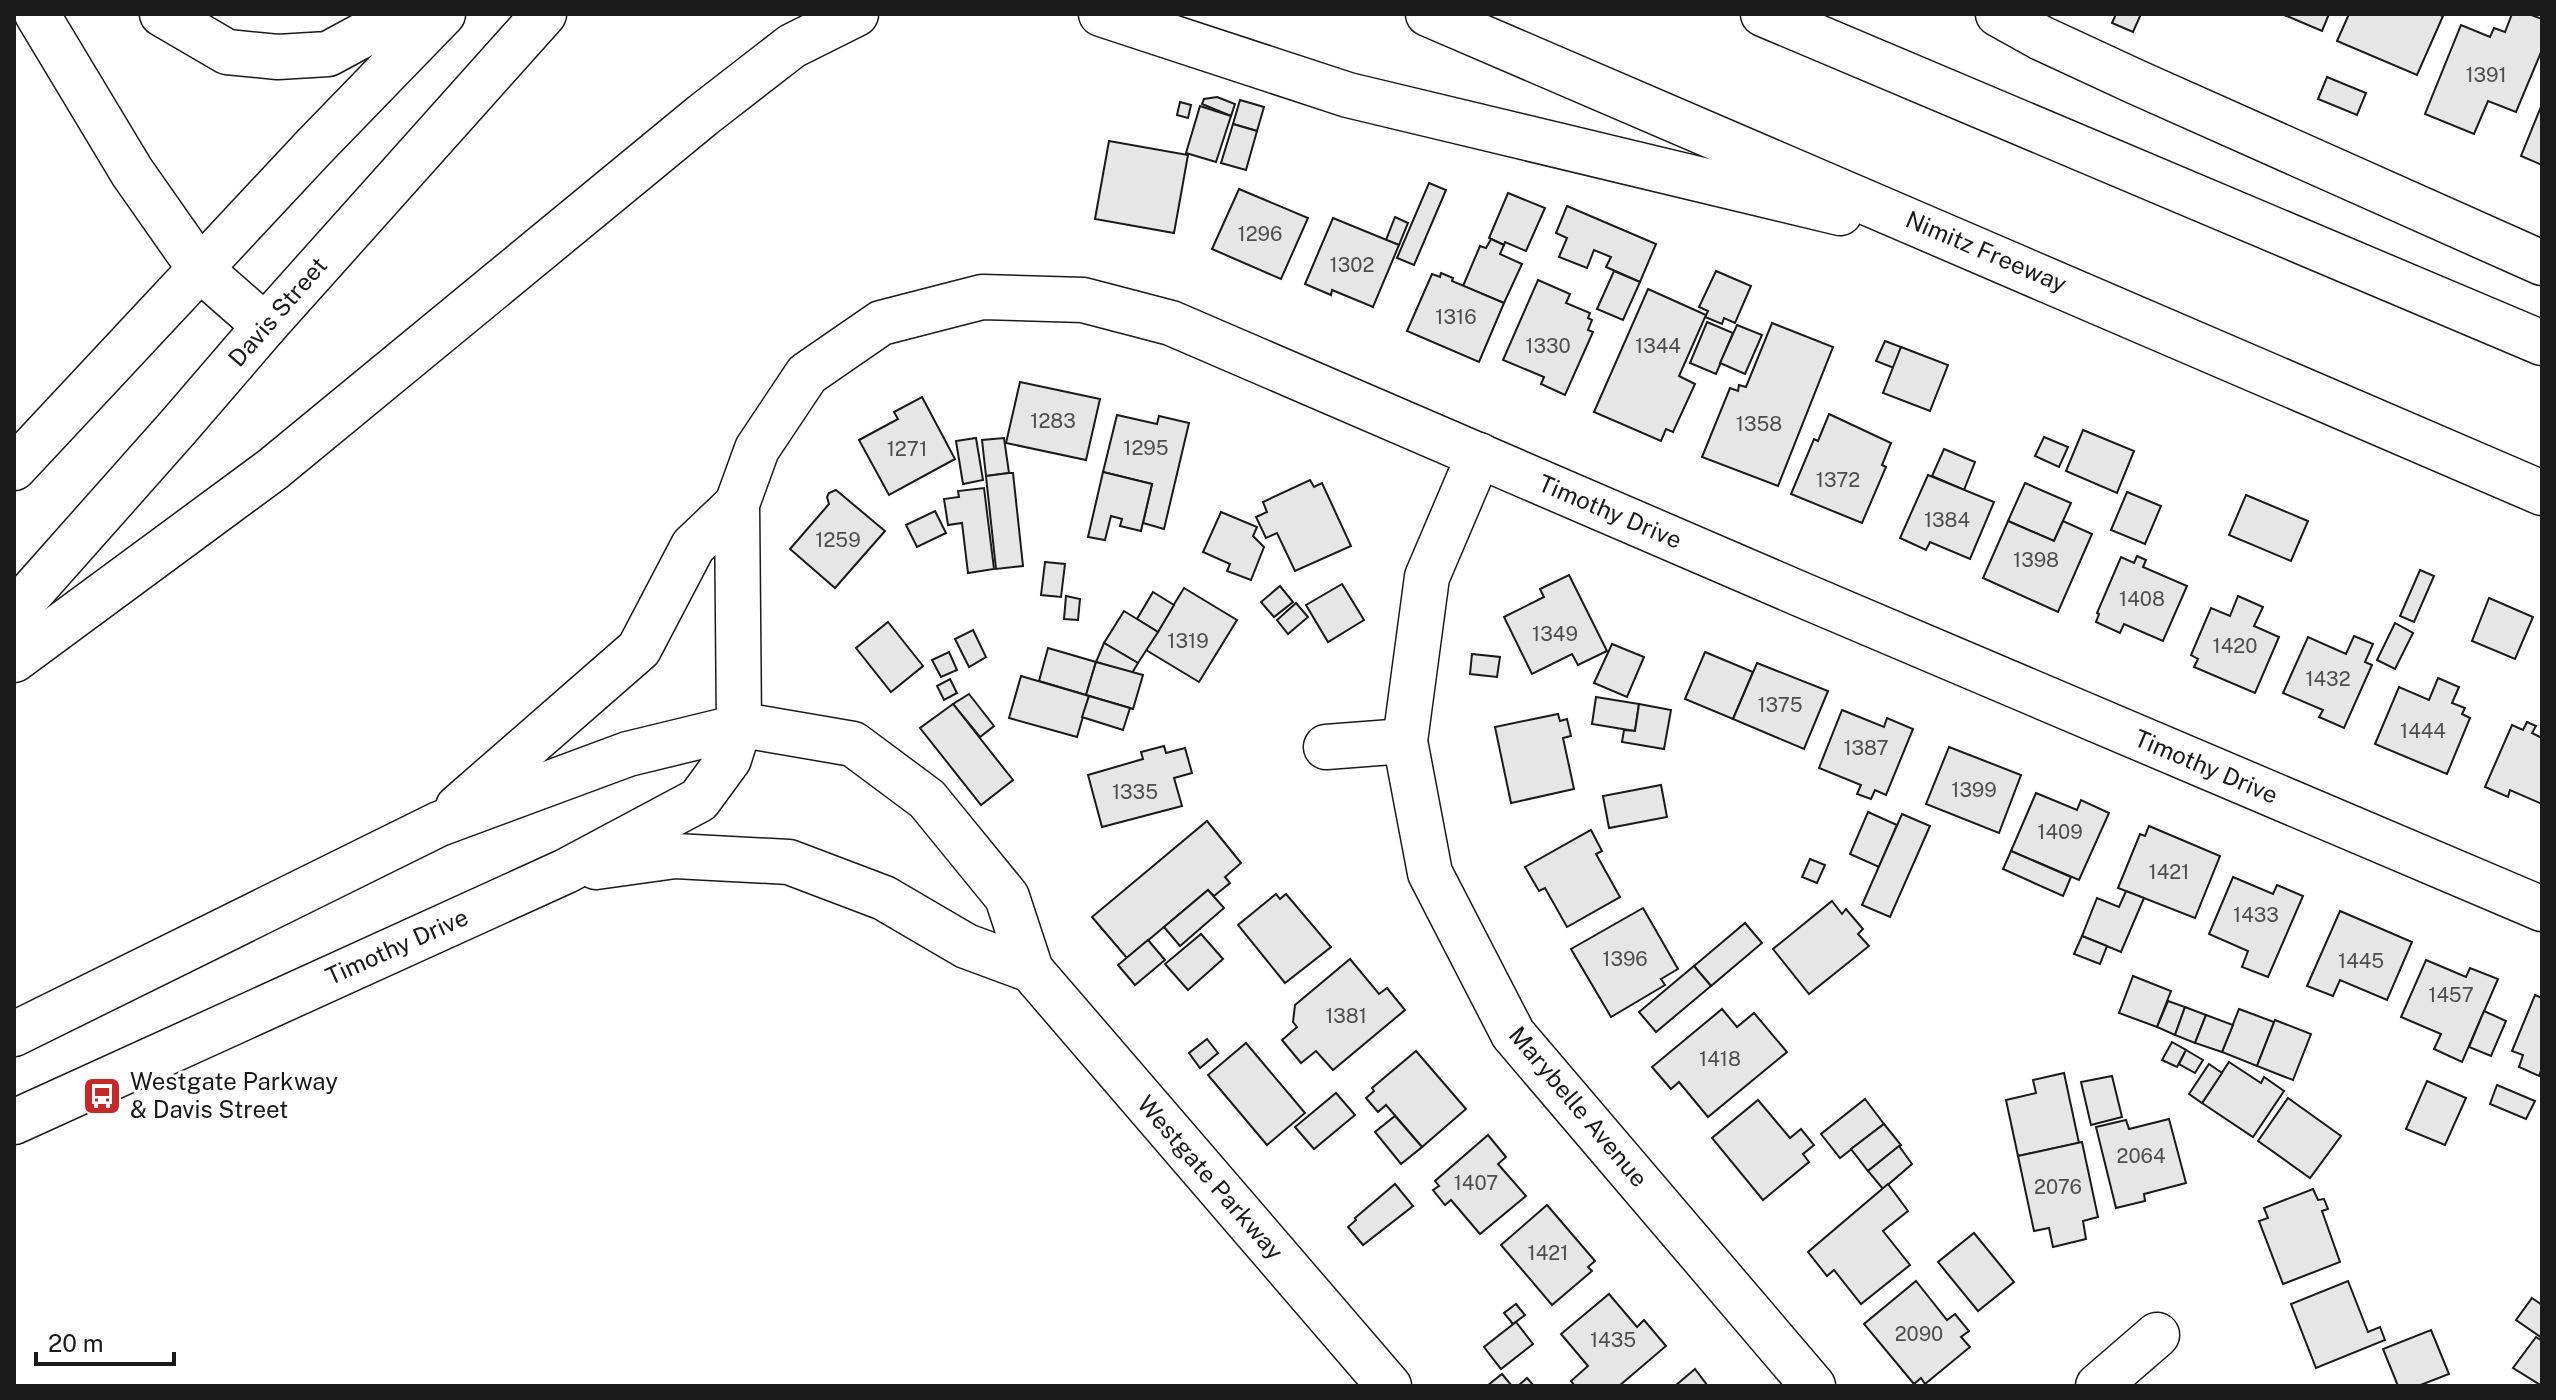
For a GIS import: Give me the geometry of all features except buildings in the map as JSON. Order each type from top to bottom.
[{"type":"main road","points":[[37,14],[132,172],[200,269],[265,326]]},
{"type":"main road","points":[[162,14],[227,52],[278,57],[328,54],[402,14]]},
{"type":"main road","points":[[14,468],[313,148],[443,14]]},
{"type":"main road","name":"Davis Street","points":[[14,612],[544,14]]},
{"type":"main road","points":[[14,660],[273,469],[690,125],[792,46],[856,14]]},
{"type":"main road","points":[[1101,14],[1348,95],[1963,242]]},
{"type":"main road","name":"Nimitz Freeway","points":[[1428,14],[2542,493]]},
{"type":"main road","points":[[1763,14],[2542,343]]},
{"type":"main road","points":[[1998,14],[2041,38],[2150,88],[2542,263]]},
{"type":"main road","name":"Timothy Drive","points":[[14,1122],[566,871],[699,800],[729,759],[739,727],[737,504],[757,449],[807,374],[881,323],[982,297],[1083,300],[1171,323],[2542,909]]},
{"type":"main road","name":"Marybelle Avenue","points":[[1479,455],[1427,577],[1405,741],[1430,873],[1513,1034],[1813,1386]]},
{"type":"main road","name":"Timothy Drive","points":[[439,824],[639,649],[693,546],[737,504]]},
{"type":"main road","name":"Timothy Drive","points":[[14,1034],[439,824],[628,754],[739,727]]},
{"type":"main road","name":"Westgate Parkway","points":[[739,727],[853,744],[927,799],[1007,897],[1031,970],[1389,1386]]},
{"type":"main road","points":[[1326,747],[1405,741]]},
{"type":"main road","name":"Westgate Parkway","points":[[566,871],[675,856],[789,862],[884,898],[966,946],[1031,970]]},
{"type":"main road","points":[[2098,1386],[2157,1335]]},
{"type":"place","name":"Westgate Parkway & Davis Street","points":[[102,1096]]}]
